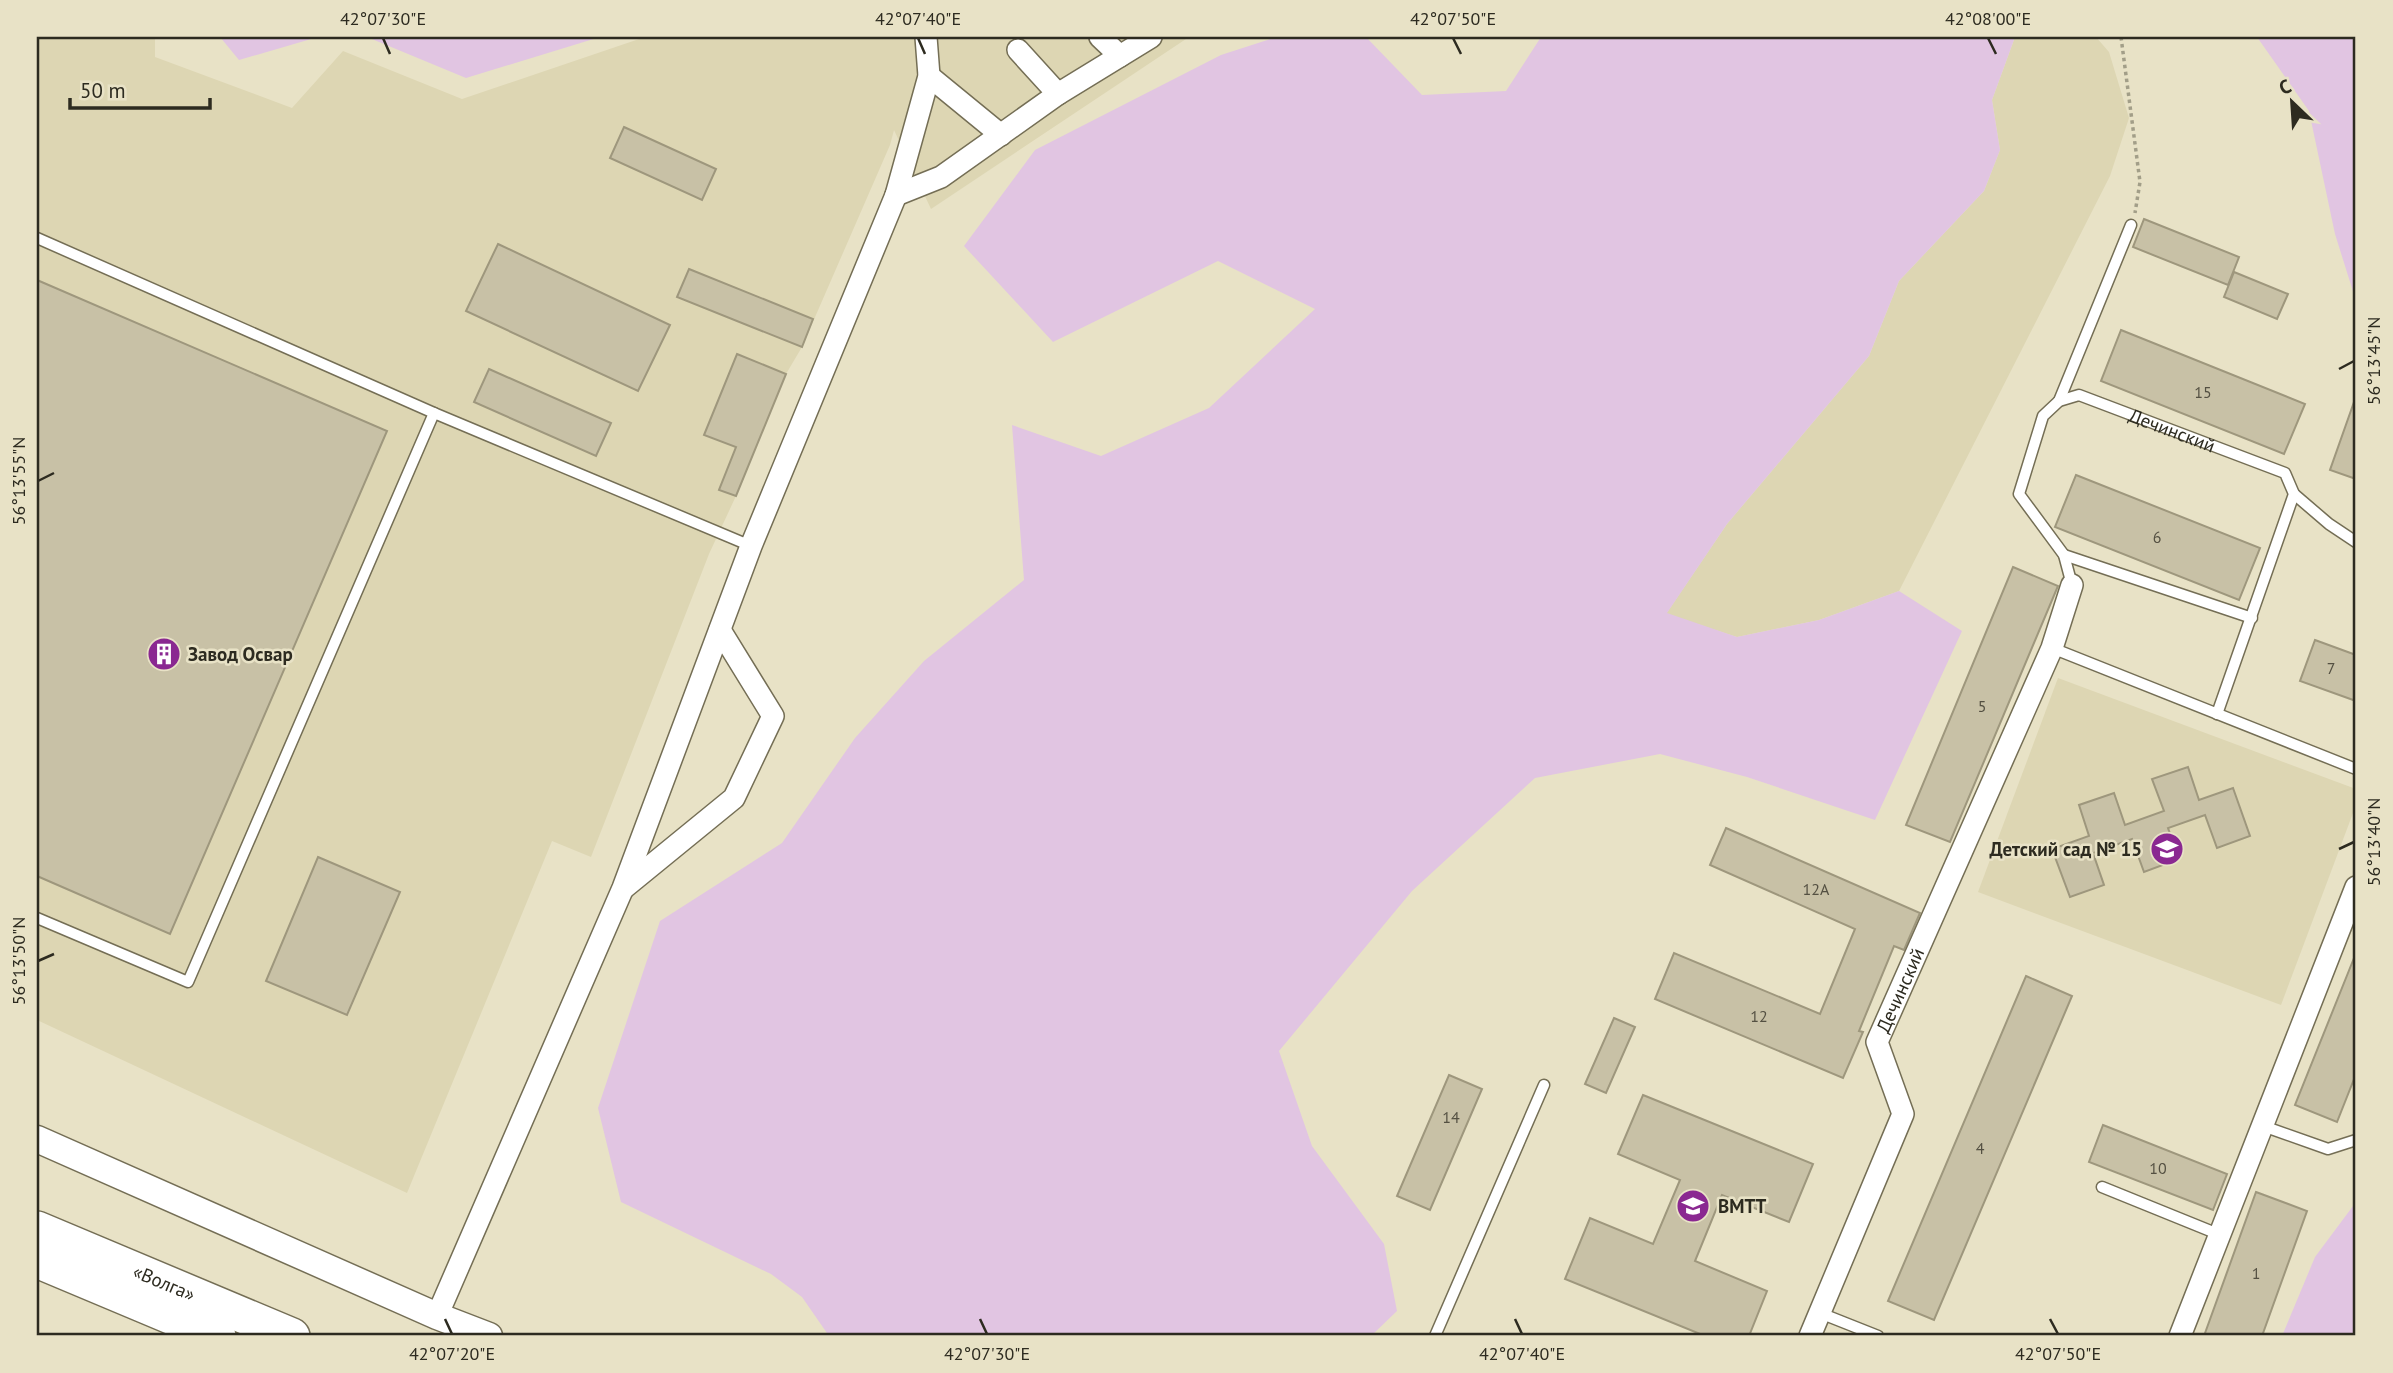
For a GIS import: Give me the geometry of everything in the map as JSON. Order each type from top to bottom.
[{"type":"highway","name":"«Волга»","points":[[37,1229],[292,1336]]},
{"type":"highway","name":"«Волга»","points":[[37,1260],[218,1336]]},
{"type":"street","points":[[437,1316],[623,888],[751,546],[896,195],[929,76],[926,37]]},
{"type":"street","points":[[1100,37],[1120,56]]},
{"type":"street","points":[[896,195],[941,177],[1058,94],[1151,37]]},
{"type":"street","points":[[1018,50],[1058,94]]},
{"type":"street","points":[[929,76],[1002,135]]},
{"type":"street","name":"Дечинский","points":[[1810,1336],[1903,1114],[1877,1042],[2052,648],[2072,585]]},
{"type":"street","points":[[623,888],[734,798],[773,716],[720,630]]},
{"type":"street","points":[[2180,1336],[2356,887]]},
{"type":"street","points":[[37,1139],[437,1316],[489,1336]]},
{"type":"lane","name":"Дечинский","points":[[2072,585],[2064,555],[2019,495],[2043,416],[2059,401],[2132,225]]},
{"type":"lane","points":[[37,238],[434,413],[751,546]]},
{"type":"lane","name":"Дечинский","points":[[2059,401],[2079,395],[2285,473],[2294,495]]},
{"type":"lane","points":[[37,918],[188,982],[434,413]]},
{"type":"lane","points":[[2217,714],[2294,495],[2356,542]]},
{"type":"lane","points":[[2064,555],[2252,618]]},
{"type":"lane","points":[[2052,648],[2356,769]]},
{"type":"lane","points":[[1435,1336],[1544,1085]]},
{"type":"lane","points":[[2263,1126],[2329,1149],[2356,1140]]},
{"type":"lane","points":[[2102,1187],[2218,1234]]},
{"type":"lane","points":[[1820,1313],[1878,1336]]},
{"type":"path","points":[[2121,37],[2140,182],[2132,225]]},
{"type":"shaded area","points":[[37,37],[155,37],[155,57],[292,108],[343,51],[462,99],[645,37],[1189,37],[931,209],[894,130],[890,145],[802,347],[786,374],[709,554],[591,857],[552,841],[407,1193],[37,1020],[37,876],[170,933],[387,431],[37,280]],"holes":[[[467,311],[669,325],[638,391]],[[488,370],[611,423],[596,456],[474,402]],[[318,858],[400,892],[348,1015],[266,980]]]},
{"type":"shaded area","points":[[220,37],[318,37],[239,60]]},
{"type":"shaded area","points":[[367,37],[600,37],[466,78]]},
{"type":"shaded area","points":[[1277,37],[1366,37],[1422,95],[1506,91],[1541,37],[2015,37],[1992,100],[2000,150],[1984,191],[1899,281],[1869,356],[1727,524],[1667,613],[1737,637],[1819,620],[1899,591],[1962,631],[1875,820],[1747,777],[1660,754],[1535,778],[1412,891],[1279,1051],[1312,1146],[1384,1244],[1397,1311],[1371,1336],[1289,1333],[1271,1336],[829,1336],[802,1297],[771,1274],[621,1202],[598,1108],[660,921],[782,843],[855,738],[924,661],[1024,580],[1012,425],[1101,456],[1209,408],[1315,309],[1218,261],[1053,342],[964,246],[1035,150],[1221,55]]},
{"type":"shaded area","points":[[2015,37],[2096,37],[2109,52],[2129,118],[2110,176],[1899,591],[1819,620],[1737,637],[1666,614],[1727,524],[1869,356],[1899,281],[1984,191],[2000,150],[1992,100]]},
{"type":"shaded area","points":[[2257,37],[2356,37],[2356,301],[2335,234],[2309,111]]},
{"type":"shaded area","name":"Детский сад № 15","points":[[2058,678],[2356,789],[2356,805],[2281,1005],[1978,892]]},
{"type":"shaded area","points":[[2356,1202],[2356,1336],[2282,1336],[2315,1257]]},
{"type":"building","points":[[624,127],[716,169],[702,200],[610,158]]},
{"type":"building","points":[[2144,219],[2239,257],[2228,285],[2133,247]]},
{"type":"building","points":[[498,244],[670,325],[638,391],[466,311]]},
{"type":"building","points":[[689,269],[813,319],[802,347],[677,297]]},
{"type":"building","points":[[2234,272],[2288,294],[2277,319],[2224,297]]},
{"type":"building","name":"Завод Освар","points":[[37,280],[387,431],[170,934],[37,876]]},
{"type":"building","points":[[2121,330],[2305,404],[2284,454],[2101,381]]},
{"type":"building","points":[[737,354],[786,374],[736,496],[719,490],[736,447],[704,435]]},
{"type":"building","points":[[489,369],[611,423],[596,456],[474,402]]},
{"type":"building","points":[[2356,402],[2356,479],[2330,470]]},
{"type":"building","points":[[2076,475],[2260,548],[2239,600],[2055,527]]},
{"type":"building","points":[[2013,567],[2058,586],[1950,842],[1906,825]]},
{"type":"building","points":[[2315,640],[2356,655],[2356,701],[2300,681]]},
{"type":"building","points":[[2188,767],[2199,800],[2233,788],[2250,836],[2217,848],[2205,815],[2168,828],[2179,859],[2144,872],[2132,839],[2093,853],[2104,885],[2070,897],[2052,849],[2089,836],[2079,805],[2114,793],[2125,825],[2164,811],[2152,779]]},
{"type":"building","points":[[1726,828],[1920,913],[1904,950],[1894,946],[1843,1078],[1655,999],[1674,953],[1820,1014],[1855,929],[1710,865]]},
{"type":"building","points":[[318,857],[400,892],[347,1015],[266,981]]},
{"type":"building","points":[[2356,953],[2356,1074],[2337,1122],[2295,1105]]},
{"type":"building","points":[[2026,976],[2072,996],[1934,1320],[1888,1301]]},
{"type":"building","points":[[1614,1018],[1635,1027],[1606,1093],[1585,1084]]},
{"type":"building","points":[[1449,1075],[1482,1089],[1430,1210],[1397,1196]]},
{"type":"building","name":"ВМТТ","points":[[1643,1095],[1813,1164],[1789,1222],[1722,1195],[1695,1261],[1767,1291],[1749,1336],[1705,1336],[1565,1279],[1590,1218],[1653,1244],[1680,1180],[1618,1154]]},
{"type":"building","points":[[2103,1125],[2227,1174],[2213,1210],[2089,1162]]},
{"type":"building","points":[[2256,1192],[2307,1211],[2262,1336],[2204,1336]]},
{"type":"place","name":"Завод Освар","points":[[164,654]]},
{"type":"place","name":"Детский сад № 15","points":[[2167,849]]},
{"type":"place","name":"ВМТТ","points":[[1693,1206]]}]
